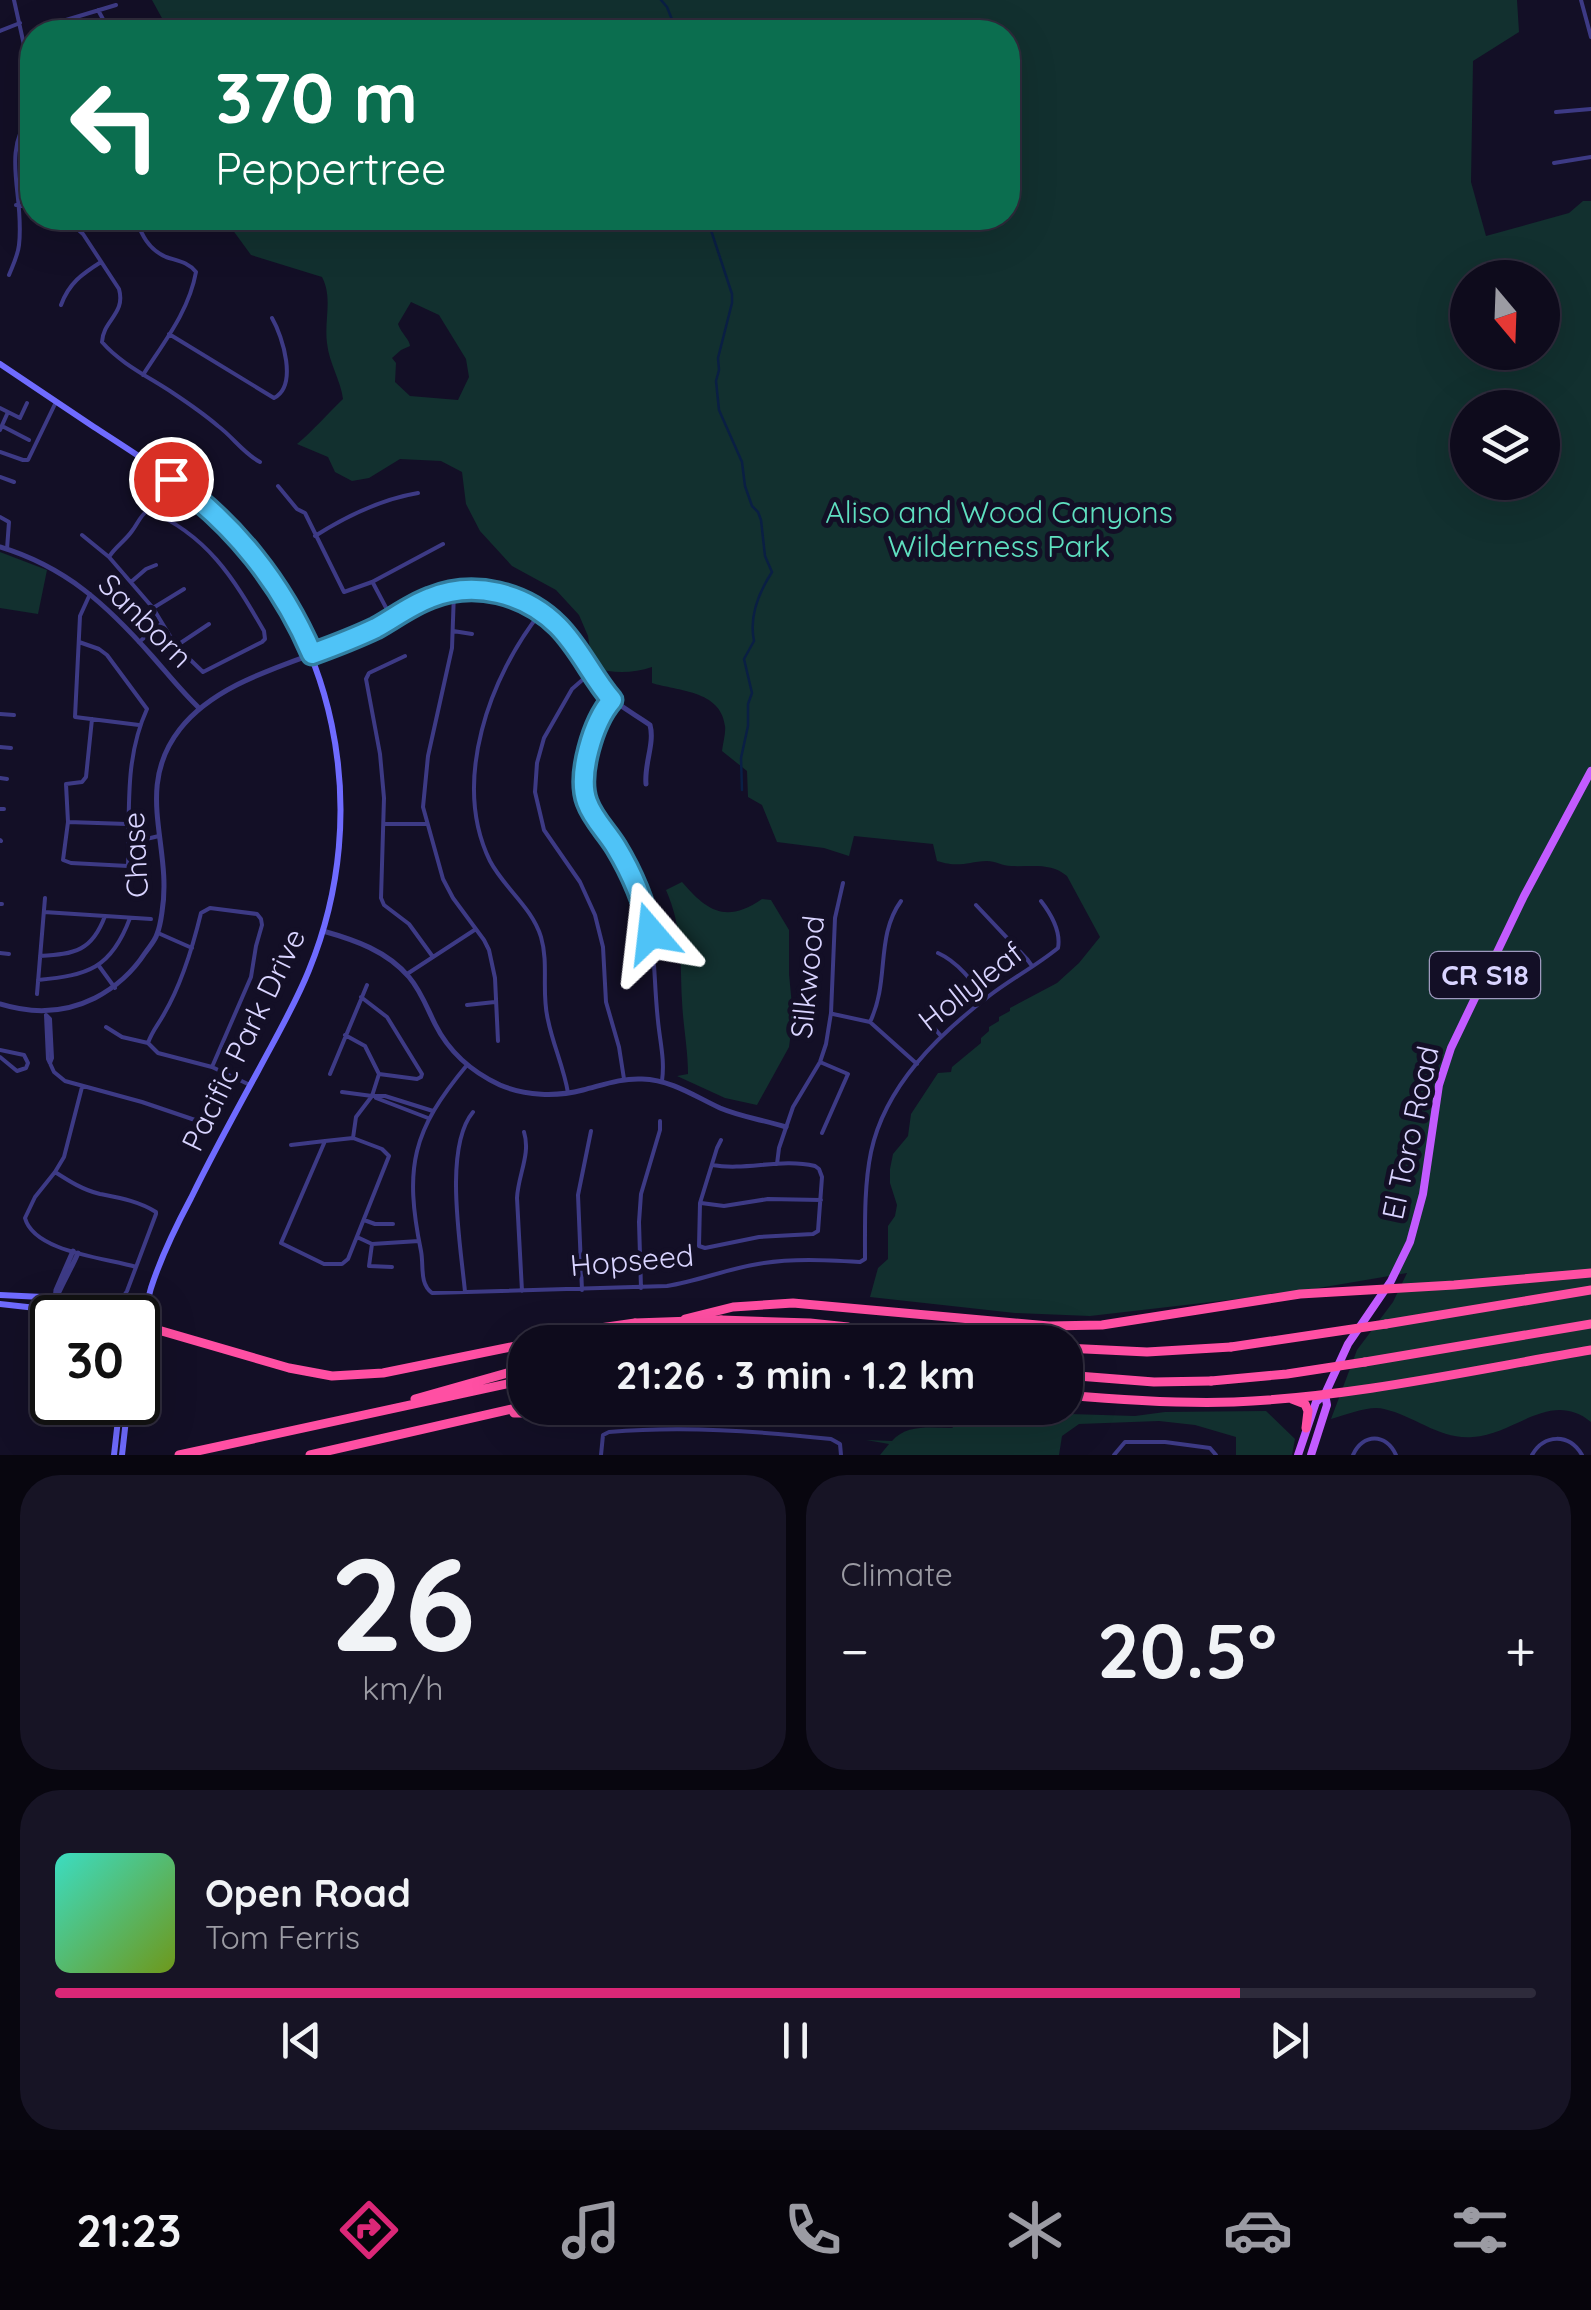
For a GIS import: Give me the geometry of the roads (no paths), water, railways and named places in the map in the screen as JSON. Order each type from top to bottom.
[{"type":"highway","points":[[1083,1326],[1300,1294],[1591,1273]]},
{"type":"highway","points":[[1083,1349],[1146,1352],[1231,1347],[1591,1290]]},
{"type":"highway","points":[[665,1325],[716,1310],[760,1304],[824,1305],[1046,1325]]},
{"type":"highway","points":[[621,1325],[721,1320],[833,1325]]},
{"type":"highway","points":[[1083,1376],[1211,1382],[1286,1374],[1591,1324]]},
{"type":"highway","points":[[160,1332],[332,1376],[383,1373],[508,1347]]},
{"type":"highway","points":[[1083,1396],[1187,1403],[1290,1398],[1427,1380],[1591,1347]]},
{"type":"highway","points":[[282,1433],[508,1373]]},
{"type":"highway","points":[[179,1455],[508,1384]]},
{"type":"highway","points":[[1290,1398],[1305,1404],[1306,1428]]},
{"type":"highway","points":[[310,1455],[508,1410]]},
{"type":"highway","points":[[496,1413],[508,1413]]},
{"type":"main road","name":"Pacific Park Drive","points":[[0,364],[184,488],[236,536],[288,605],[312,654],[330,716],[340,784],[338,848],[323,931],[295,1002],[189,1200],[149,1295]]},
{"type":"main road","name":"El Toro Road","points":[[1298,1455],[1316,1402],[1325,1394],[1348,1344],[1401,1263],[1416,1225],[1439,1085],[1450,1048],[1524,896],[1591,771]]},
{"type":"main road","points":[[0,1294],[30,1296]]},
{"type":"main road","points":[[0,1304],[30,1309]]},
{"type":"main road","name":"El Toro Road","points":[[1311,1455],[1327,1405],[1325,1394]]},
{"type":"main road","points":[[121,1425],[122,1455]]},
{"type":"main road","points":[[114,1455],[122,1425]]},
{"type":"street","points":[[0,31],[20,23],[14,0]]},
{"type":"street","points":[[1582,0],[1591,36]]},
{"type":"street","points":[[63,20],[116,5]]},
{"type":"street","points":[[98,10],[103,20]]},
{"type":"street","points":[[1556,112],[1591,108]]},
{"type":"street","points":[[10,140],[20,123]]},
{"type":"street","points":[[7,157],[20,244],[10,275]]},
{"type":"street","points":[[1554,163],[1591,157]]},
{"type":"street","points":[[16,205],[20,206]]},
{"type":"street","points":[[78,230],[122,298],[102,334],[108,350],[213,422],[260,462]]},
{"type":"street","points":[[140,230],[152,248],[190,265],[196,272],[187,305],[143,375]]},
{"type":"street","points":[[61,305],[75,279],[100,262]]},
{"type":"street","points":[[169,334],[278,398],[284,388],[286,366],[272,318]]},
{"type":"street","points":[[0,452],[28,460],[56,402]]},
{"type":"street","points":[[0,408],[20,418],[27,403]]},
{"type":"street","points":[[8,412],[1,428],[29,440]]},
{"type":"street","points":[[0,477],[14,482]]},
{"type":"street","points":[[278,486],[304,512],[344,592],[372,582],[443,544]]},
{"type":"street","points":[[315,536],[401,495],[418,492]]},
{"type":"street","points":[[82,535],[132,582],[176,646],[202,672],[262,642],[265,636],[252,610],[218,558],[150,510],[142,514],[109,557]]},
{"type":"street","points":[[0,517],[8,522],[3,548]]},
{"type":"street","name":"Sanborn","points":[[3,548],[68,576],[90,593],[199,708]]},
{"type":"street","points":[[132,582],[146,568],[156,565]]},
{"type":"street","points":[[372,582],[392,619]]},
{"type":"street","points":[[153,608],[184,590]]},
{"type":"street","points":[[498,1042],[493,964],[484,940],[444,879],[423,807],[426,766],[452,648],[454,591],[480,590],[511,596],[541,612],[568,638],[612,700],[650,725],[653,732],[646,784]]},
{"type":"street","name":"Chase","points":[[46,1013],[86,1003],[115,988],[140,962],[158,933],[165,892],[155,799],[162,763],[180,729],[199,708],[223,692],[358,636],[425,600],[454,591]]},
{"type":"street","points":[[90,593],[80,616],[75,717],[140,726]]},
{"type":"street","points":[[541,612],[515,648],[496,686],[474,782],[475,804],[492,865],[541,938],[547,1018],[568,1093]]},
{"type":"street","points":[[139,642],[162,624]]},
{"type":"street","points":[[176,646],[209,624]]},
{"type":"street","points":[[454,631],[472,634]]},
{"type":"street","points":[[78,642],[107,656],[147,709],[129,776],[128,866],[63,860],[68,822],[66,784],[82,782],[86,777],[92,719]]},
{"type":"street","points":[[405,656],[369,673],[366,679],[380,754],[385,824],[381,898],[384,905],[409,924],[433,957]]},
{"type":"street","points":[[590,673],[572,689],[544,738],[537,763],[536,792],[544,830],[580,882],[596,915],[603,947],[606,1002],[624,1080]]},
{"type":"street","points":[[612,700],[600,718],[583,786],[591,812],[626,864],[647,914],[664,1059],[662,1081]]},
{"type":"street","points":[[0,714],[14,716]]},
{"type":"street","points":[[0,746],[11,748]]},
{"type":"street","points":[[0,778],[7,778]]},
{"type":"street","points":[[68,822],[127,824]]},
{"type":"street","points":[[385,824],[428,824]]},
{"type":"street","points":[[129,843],[159,836]]},
{"type":"street","name":"Silkwood","points":[[777,1164],[793,1108],[820,1062],[832,1013],[835,918],[843,883]]},
{"type":"street","points":[[36,994],[44,898]]},
{"type":"street","points":[[870,1022],[881,996],[889,921],[901,901]]},
{"type":"street","name":"Hollyleaf","points":[[841,1262],[865,1259],[872,1148],[898,1090],[941,1036],[1054,952],[1060,943],[1051,914],[1041,901]]},
{"type":"street","points":[[976,906],[1032,966]]},
{"type":"street","points":[[148,1043],[164,1014],[205,909],[257,914],[262,925],[251,976],[212,1068]]},
{"type":"street","points":[[44,912],[151,918]]},
{"type":"street","points":[[39,956],[79,951],[98,935],[105,916]]},
{"type":"street","points":[[38,980],[76,976],[99,966],[120,941],[130,918]]},
{"type":"street","points":[[407,974],[476,929]]},
{"type":"street","points":[[323,931],[376,950],[407,974],[440,1034],[467,1065],[513,1090],[568,1093],[642,1078],[662,1081],[722,1108],[786,1126]]},
{"type":"street","points":[[158,933],[192,948]]},
{"type":"street","points":[[938,952],[966,974],[986,999]]},
{"type":"street","points":[[0,953],[9,954]]},
{"type":"street","points":[[99,966],[115,988]]},
{"type":"street","points":[[330,1074],[367,985]]},
{"type":"street","points":[[361,996],[386,1017],[422,1077],[379,1074]]},
{"type":"street","points":[[467,1005],[495,1002]]},
{"type":"street","points":[[0,1004],[46,1013],[46,1046],[56,1075],[82,1087],[198,1121]]},
{"type":"street","points":[[832,1013],[870,1022],[917,1064]]},
{"type":"street","points":[[922,1014],[941,1036]]},
{"type":"street","points":[[106,1027],[148,1043],[158,1052],[212,1068],[250,1085]]},
{"type":"street","points":[[345,1036],[365,1046],[379,1074],[372,1096],[356,1118],[354,1138]]},
{"type":"street","points":[[0,1054],[24,1054],[26,1068],[17,1070],[0,1054]]},
{"type":"street","points":[[820,1062],[848,1074],[822,1133]]},
{"type":"street","points":[[357,1237],[372,1244],[418,1241],[413,1172],[421,1138],[444,1093],[467,1065]]},
{"type":"street","points":[[82,1087],[64,1157],[30,1205],[26,1224],[39,1237],[75,1252],[136,1267]]},
{"type":"street","points":[[342,1092],[385,1096],[433,1112]]},
{"type":"street","points":[[372,1096],[429,1118]]},
{"type":"street","points":[[465,1292],[456,1179],[462,1130],[473,1112]]},
{"type":"street","points":[[641,1288],[641,1194],[660,1121]]},
{"type":"street","points":[[582,1290],[578,1195],[590,1131]]},
{"type":"street","points":[[522,1291],[518,1186],[526,1153],[524,1132]]},
{"type":"street","points":[[291,1145],[354,1138],[382,1149],[389,1156],[346,1262],[332,1266],[282,1243],[325,1142]]},
{"type":"street","points":[[712,1165],[816,1166],[821,1172],[818,1231],[699,1246],[700,1203],[712,1165],[721,1140]]},
{"type":"street","points":[[55,1172],[78,1186],[156,1212],[124,1294]]},
{"type":"street","points":[[700,1203],[724,1206],[768,1199],[821,1200]]},
{"type":"street","points":[[364,1220],[394,1224]]},
{"type":"street","name":"Hopseed","points":[[418,1241],[426,1290],[432,1293],[641,1288],[690,1283],[760,1263],[841,1262]]},
{"type":"street","points":[[372,1244],[370,1266],[392,1267]]},
{"type":"street","points":[[56,1295],[75,1252]]},
{"type":"street","points":[[601,1455],[603,1436],[609,1432],[703,1428],[831,1439],[840,1444],[841,1455]]},
{"type":"street","points":[[1354,1455],[1359,1444],[1378,1438],[1390,1444],[1396,1455]]},
{"type":"street","points":[[1532,1455],[1540,1444],[1552,1438],[1566,1440],[1582,1455]]},
{"type":"street","points":[[1114,1455],[1125,1442],[1165,1442],[1210,1448],[1216,1455]]},
{"type":"waterway","points":[[661,0],[672,20]]},
{"type":"waterway","points":[[711,230],[732,294],[718,358],[719,410],[742,462],[752,506],[761,520],[765,556],[772,572],[756,605],[754,641],[744,659],[752,693],[741,758],[742,790]]},
{"type":"park label","name":"Aliso and Wood Canyons Wilderness Park","points":[[999,530]]}]
